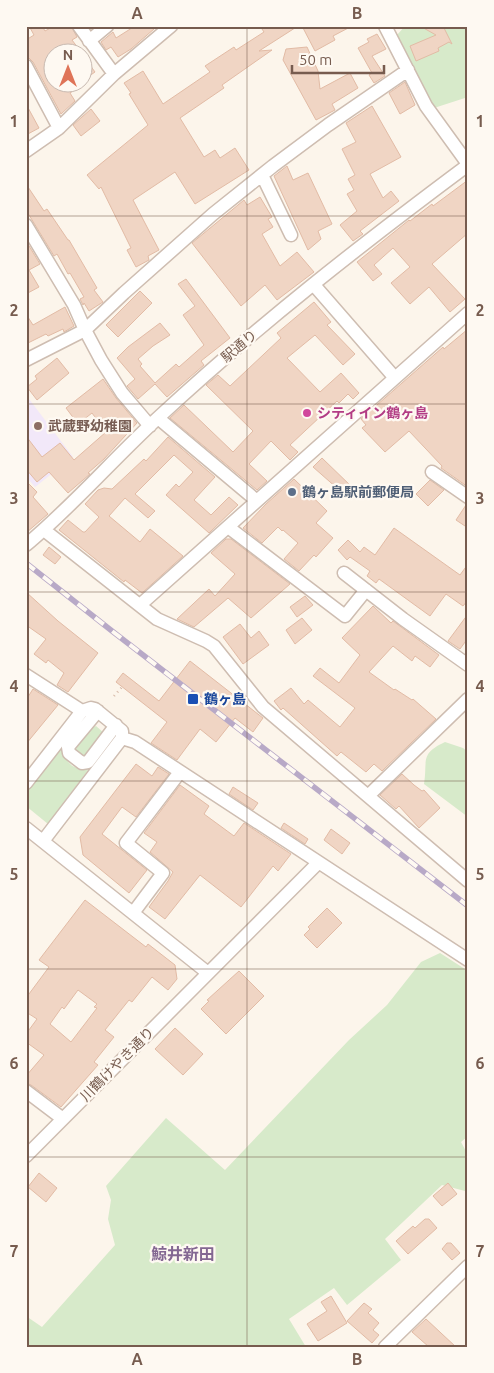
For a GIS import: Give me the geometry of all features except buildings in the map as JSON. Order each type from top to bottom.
[{"type":"street","points":[[79,26],[114,74]]},
{"type":"street","points":[[89,41],[106,26]]},
{"type":"street","points":[[26,151],[59,128],[114,74],[171,26]]},
{"type":"street","points":[[385,26],[426,106],[468,164]]},
{"type":"street","points":[[26,66],[59,128]]},
{"type":"street","points":[[26,360],[85,330],[212,214],[328,125],[408,70]]},
{"type":"street","name":"駅通り","points":[[26,546],[154,422],[239,346],[387,225],[468,164]]},
{"type":"street","points":[[262,175],[291,235]]},
{"type":"street","points":[[26,225],[74,305],[101,360],[122,393],[154,422],[257,501]]},
{"type":"street","points":[[314,285],[395,378]]},
{"type":"street","points":[[140,605],[468,312]]},
{"type":"street","points":[[432,472],[468,497]]},
{"type":"street","points":[[228,527],[345,616],[366,590]]},
{"type":"street","points":[[44,530],[157,619],[214,646],[263,707],[468,881]]},
{"type":"street","points":[[344,572],[468,664]]},
{"type":"street","points":[[26,675],[82,711]]},
{"type":"street","points":[[368,796],[468,699]]},
{"type":"street","points":[[26,783],[82,711],[91,708],[98,711],[122,731],[122,738],[43,841]]},
{"type":"street","points":[[98,711],[68,747],[69,753],[82,763],[88,762],[116,725]]},
{"type":"street","points":[[122,738],[136,742],[468,960]]},
{"type":"street","points":[[133,913],[164,873],[126,843],[180,772]]},
{"type":"street","points":[[26,828],[208,973]]},
{"type":"street","name":"川鶴けやき通り","points":[[26,1156],[318,862]]},
{"type":"street","points":[[26,1091],[63,1119]]},
{"type":"street","points":[[385,1347],[468,1266]]},
{"type":"path","points":[[114,696],[122,687]]},
{"type":"shaded area","name":"武蔵野幼稚園","points":[[26,395],[73,457],[35,487],[29,480],[26,482]]},
{"type":"green space","points":[[405,26],[468,26],[468,97],[434,108],[397,35]]},
{"type":"green space","points":[[96,726],[104,733],[84,758],[75,752],[76,748],[86,733]]},
{"type":"green space","points":[[445,742],[463,748],[468,752],[468,817],[424,784],[428,754],[431,750]]},
{"type":"green space","points":[[63,745],[65,756],[74,767],[85,768],[91,766],[48,824],[26,806],[26,792]]},
{"type":"green space","points":[[440,953],[468,971],[468,1136],[461,1142],[468,1155],[468,1188],[465,1191],[442,1185],[385,1239],[401,1260],[347,1305],[334,1288],[289,1319],[306,1347],[26,1347],[26,1316],[42,1327],[115,1245],[108,1219],[111,1200],[106,1186],[166,1118],[225,1170],[349,1040],[387,1005],[421,962]]},
{"type":"railway","points":[[26,563],[468,906]]},
{"type":"place","name":"シティイン鶴ヶ島","points":[[307,413]]},
{"type":"place","name":"武蔵野幼稚園","points":[[38,426]]},
{"type":"place","name":"鶴ヶ島駅前郵便局","points":[[292,492]]},
{"type":"place","name":"鶴ヶ島","points":[[193,699]]},
{"type":"district","name":"鯨井新田","points":[[183,1254]]}]
